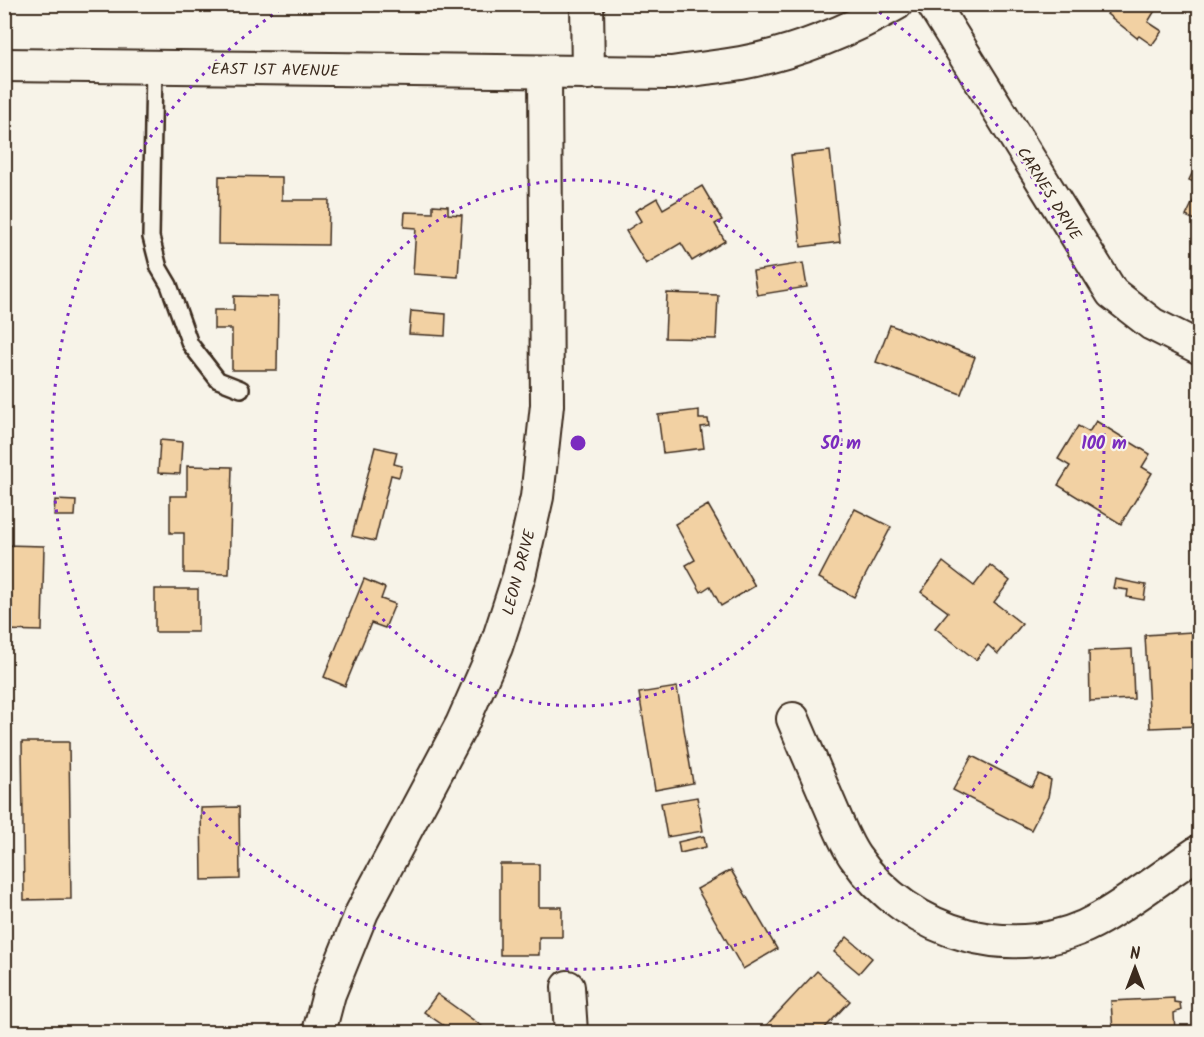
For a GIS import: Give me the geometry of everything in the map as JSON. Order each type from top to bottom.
[{"type":"street","points":[[587,4],[588,73],[672,73],[742,63],[806,45],[875,16],[896,4]]},
{"type":"street","name":"CARNES DRIVE","points":[[933,4],[1112,293],[1152,324],[1200,348]]},
{"type":"street","name":"EAST 1ST AVENUE","points":[[4,65],[588,73]]},
{"type":"street","name":"LEON DRIVE","points":[[319,1032],[329,994],[362,912],[462,724],[496,647],[519,576],[537,497],[547,405],[545,73]]},
{"type":"street","points":[[793,720],[854,856],[881,889],[915,915],[948,930],[989,940],[1025,941],[1065,934],[1100,919],[1200,851]]},
{"type":"street","points":[[568,987],[571,1032]]},
{"type":"lane","points":[[154,67],[151,237],[159,268],[169,285],[190,344],[218,380],[241,389]]},
{"type":"building","points":[[1114,4],[1159,4],[1148,22],[1162,31],[1152,45],[1139,36],[1137,38],[1107,14]]},
{"type":"building","points":[[830,151],[840,242],[801,247],[791,155]]},
{"type":"building","points":[[1200,157],[1200,185],[1189,180]]},
{"type":"building","points":[[219,176],[282,177],[282,200],[329,200],[328,245],[218,244]]},
{"type":"building","points":[[702,186],[722,220],[715,224],[725,241],[692,261],[681,243],[646,264],[626,231],[641,221],[635,211],[657,198],[663,209]]},
{"type":"building","points":[[1200,187],[1200,222],[1186,216]]},
{"type":"building","points":[[433,205],[448,206],[448,214],[462,215],[458,277],[413,274],[416,228],[404,227],[405,212],[433,213]]},
{"type":"building","points":[[803,263],[807,287],[757,295],[753,271]]},
{"type":"building","points":[[667,293],[718,295],[716,339],[665,338]]},
{"type":"building","points":[[234,296],[278,297],[277,370],[232,370],[232,329],[214,329],[214,310],[234,310]]},
{"type":"building","points":[[411,311],[446,314],[445,336],[409,334]]},
{"type":"building","points":[[890,325],[975,357],[961,394],[876,362]]},
{"type":"building","points":[[699,410],[699,419],[708,419],[709,426],[701,427],[704,448],[663,453],[658,415]]},
{"type":"building","points":[[1096,421],[1150,454],[1142,467],[1152,473],[1121,524],[1058,485],[1070,466],[1058,459],[1078,426],[1089,432]]},
{"type":"building","points":[[160,440],[182,442],[180,474],[158,473]]},
{"type":"building","points":[[375,447],[397,452],[394,464],[402,466],[399,477],[391,475],[375,541],[352,536]]},
{"type":"building","points":[[187,466],[232,467],[229,574],[184,573],[184,533],[170,533],[170,496],[187,496]]},
{"type":"building","points":[[55,500],[76,501],[75,516],[54,516]]},
{"type":"building","points":[[708,505],[755,586],[721,606],[710,586],[701,592],[686,565],[695,560],[675,524]]},
{"type":"building","points":[[855,509],[891,527],[854,597],[819,578]]},
{"type":"building","points":[[4,545],[44,546],[42,631],[4,630]]},
{"type":"building","points":[[943,562],[974,586],[990,565],[1010,581],[994,602],[1022,624],[998,654],[988,645],[976,660],[935,628],[948,612],[921,592]]},
{"type":"building","points":[[364,579],[385,588],[381,599],[395,604],[385,628],[371,623],[345,686],[324,677]]},
{"type":"building","points":[[1115,579],[1146,585],[1144,600],[1127,597],[1128,590],[1113,588]]},
{"type":"building","points":[[155,589],[198,589],[198,632],[155,632]]},
{"type":"building","points":[[1192,632],[1197,726],[1150,728],[1145,635]]},
{"type":"building","points":[[1132,649],[1134,699],[1090,701],[1089,651]]},
{"type":"building","points":[[677,687],[693,783],[655,790],[639,693]]},
{"type":"building","points":[[22,742],[69,742],[71,899],[24,900]]},
{"type":"building","points":[[972,756],[1032,787],[1039,774],[1051,780],[1048,797],[1031,830],[953,790]]},
{"type":"building","points":[[697,797],[703,831],[667,837],[661,803]]},
{"type":"building","points":[[239,807],[240,879],[202,880],[201,808]]},
{"type":"building","points":[[704,836],[706,847],[680,853],[678,842]]},
{"type":"building","points":[[500,864],[539,864],[539,907],[562,907],[562,937],[539,937],[539,955],[500,955]]},
{"type":"building","points":[[731,870],[777,949],[743,969],[697,889]]},
{"type":"building","points":[[847,937],[872,958],[859,973],[834,952]]},
{"type":"building","points":[[817,971],[850,1001],[821,1032],[760,1032]]},
{"type":"building","points":[[437,994],[490,1032],[453,1032],[424,1012]]},
{"type":"building","points":[[1174,998],[1174,1002],[1180,1003],[1181,1010],[1174,1013],[1175,1032],[1113,1032],[1111,1001]]}]
